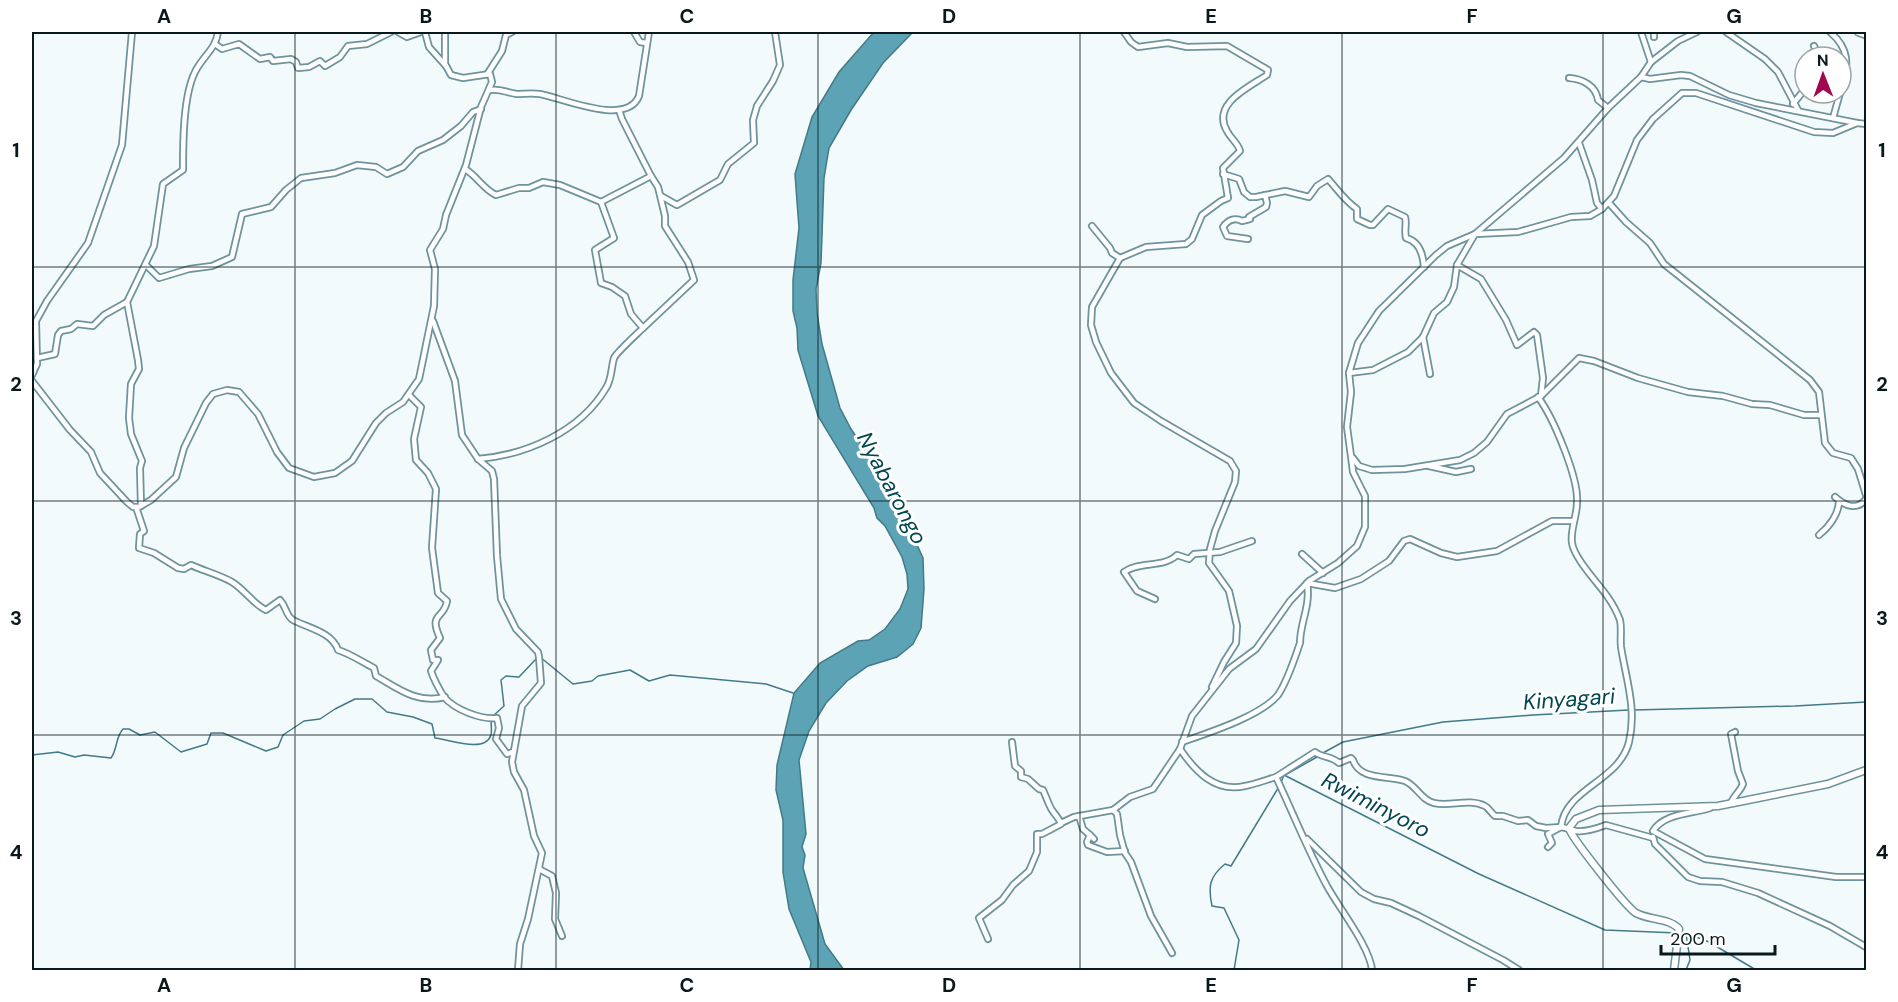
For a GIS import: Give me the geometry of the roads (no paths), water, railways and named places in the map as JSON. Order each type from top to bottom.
[{"type":"main road","points":[[1858,32],[1866,35]]},
{"type":"main road","points":[[1674,970],[1679,928],[1668,921],[1649,918],[1633,912],[1570,834],[1569,828],[1576,819],[1599,810],[1718,806],[1828,784],[1866,770]]},
{"type":"street","points":[[32,375],[36,368],[37,358],[36,321],[47,301],[88,243],[122,145],[132,32]]},
{"type":"street","points":[[218,32],[215,44],[195,71],[192,81],[182,140],[183,170],[162,184],[154,246],[127,302],[139,369],[131,384],[129,418],[131,434],[142,461],[139,507],[144,531],[140,534],[139,548],[154,553],[178,568],[184,569],[191,565],[224,578],[266,610],[280,600],[284,603],[292,620],[306,624],[326,635],[336,644],[338,650],[374,668],[376,676],[389,685],[425,700],[445,697]]},
{"type":"street","points":[[215,44],[222,49],[239,44],[260,59],[270,57],[273,61],[291,59],[296,62],[298,68],[309,67],[320,61],[326,66],[340,57],[348,46],[367,44],[391,32]]},
{"type":"street","points":[[398,32],[407,38],[423,32],[429,47],[451,75],[461,78],[488,73],[502,51],[506,35],[512,32]]},
{"type":"street","points":[[444,32],[446,66]]},
{"type":"street","points":[[634,32],[640,42],[646,43]]},
{"type":"street","points":[[490,90],[501,89],[514,93],[537,94],[590,108],[619,110],[629,108],[638,100],[649,32]]},
{"type":"street","points":[[661,196],[677,205],[706,189],[720,180],[728,164],[754,143],[753,120],[757,106],[773,81],[780,64],[775,32]]},
{"type":"street","points":[[1124,32],[1138,47],[1168,43],[1187,47],[1231,47],[1268,70],[1267,75],[1230,100],[1225,107],[1225,127],[1240,151],[1223,168],[1228,198],[1202,215],[1188,243],[1182,246],[1143,248],[1120,258],[1092,307],[1091,326],[1096,342],[1111,373],[1134,403],[1230,461],[1236,471],[1236,482],[1215,531],[1209,554],[1209,563],[1228,591],[1237,626],[1236,643],[1208,695]]},
{"type":"street","points":[[1641,32],[1651,62]]},
{"type":"street","points":[[988,939],[979,918],[1002,900],[1013,885],[1029,871],[1037,852],[1037,834],[1042,834],[1060,820],[1080,814],[1113,810],[1130,797],[1152,789],[1180,749],[1192,716],[1229,669],[1256,649],[1290,601],[1307,583],[1338,563],[1357,546],[1365,527],[1365,496],[1353,472],[1347,427],[1351,392],[1349,373],[1358,343],[1379,311],[1447,246],[1475,234],[1579,143],[1608,108],[1641,77],[1651,62],[1678,41],[1697,32]]},
{"type":"street","points":[[1726,32],[1765,59],[1778,72],[1793,104]]},
{"type":"street","points":[[1830,32],[1843,45]]},
{"type":"street","points":[[139,507],[156,496],[176,477],[184,448],[206,403],[214,393],[230,389],[242,394],[261,417],[277,452],[286,465],[296,472],[314,477],[335,473],[352,461],[380,419],[409,395],[422,372],[434,306],[435,269],[430,250],[444,228],[446,215],[465,169],[481,109],[493,78],[488,73]]},
{"type":"street","points":[[1641,77],[1650,79],[1690,76],[1729,95],[1756,103],[1866,124]]},
{"type":"street","points":[[1569,78],[1588,83],[1597,94],[1598,100],[1608,108]]},
{"type":"street","points":[[1475,234],[1518,232],[1571,217],[1590,216],[1602,209],[1616,193],[1638,140],[1653,119],[1682,93],[1696,93],[1814,132],[1833,133],[1857,123]]},
{"type":"street","points":[[1794,105],[1798,110]]},
{"type":"street","points":[[1833,118],[1836,105]]},
{"type":"street","points":[[146,265],[159,278],[189,269],[212,266],[232,257],[242,214],[271,207],[301,178],[335,173],[357,165],[376,167],[387,174],[403,167],[418,151],[443,140],[461,126],[473,112],[481,109]]},
{"type":"street","points":[[478,459],[505,455],[541,443],[566,430],[600,396],[609,382],[615,356],[694,280],[688,262],[665,226],[658,187],[619,110]]},
{"type":"street","points":[[1579,143],[1592,180],[1596,200],[1602,209]]},
{"type":"street","points":[[465,169],[486,190],[496,195],[519,188],[529,188],[543,182],[560,185],[601,202],[614,238],[595,250],[601,284],[612,287],[625,296],[631,314],[643,328]]},
{"type":"street","points":[[1223,174],[1239,179],[1242,190],[1256,197],[1285,191],[1309,197],[1317,186],[1328,179],[1347,202],[1357,209],[1357,219],[1370,225],[1388,209],[1405,217],[1406,238],[1418,246],[1424,267]]},
{"type":"street","points":[[601,202],[651,176]]},
{"type":"street","points":[[1248,239],[1227,236],[1223,227],[1232,219],[1242,221],[1250,219],[1252,214],[1266,207],[1265,195]]},
{"type":"street","points":[[1609,203],[1650,243],[1667,266],[1810,380],[1819,392],[1825,443],[1833,453],[1851,458],[1858,470],[1866,495]]},
{"type":"street","points":[[1092,225],[1112,253],[1120,258]]},
{"type":"street","points":[[1349,373],[1372,370],[1408,352],[1423,337],[1434,313],[1447,302],[1454,287],[1457,265],[1475,234]]},
{"type":"street","points":[[1457,265],[1481,279],[1506,320],[1517,345],[1534,332],[1537,335],[1543,378],[1540,396],[1557,427],[1578,501],[1572,543],[1595,582],[1607,596],[1619,619],[1621,629],[1620,644],[1633,714],[1624,758],[1603,779],[1588,787],[1570,805],[1562,817],[1561,827]]},
{"type":"street","points":[[37,358],[55,354],[58,335],[61,331],[71,329],[77,324],[93,327],[104,315],[127,302]]},
{"type":"street","points":[[432,318],[455,381],[462,435],[478,459],[489,466],[494,478],[501,599],[516,629],[538,652],[539,657],[541,683],[522,706],[512,762],[514,772],[524,790],[534,836],[542,850],[528,919],[520,944],[518,970]]},
{"type":"street","points":[[1423,337],[1430,374]]},
{"type":"street","points":[[1351,456],[1359,466],[1372,470],[1405,469],[1460,460],[1474,453],[1487,442],[1508,414],[1540,396],[1579,358],[1586,358],[1638,378],[1688,392],[1724,396],[1752,404],[1770,405],[1804,415],[1821,414]]},
{"type":"street","points":[[32,381],[70,430],[91,452],[100,473],[127,502],[139,507]]},
{"type":"street","points":[[409,395],[421,407],[414,439],[416,460],[428,473],[436,489],[432,548],[438,593],[444,596],[447,605],[436,618],[435,626],[440,638],[431,650],[433,660],[438,660],[431,671],[445,697],[465,711],[484,718],[497,718],[499,728],[496,739],[507,754],[513,752]]},
{"type":"street","points":[[1427,465],[1456,472],[1471,469]]},
{"type":"street","points":[[1819,535],[1830,525],[1839,507],[1837,499],[1849,506]]},
{"type":"street","points":[[1839,507],[1859,506],[1866,500]]},
{"type":"street","points":[[1307,583],[1335,588],[1361,579],[1389,561],[1399,546],[1410,538],[1441,553],[1457,557],[1497,551],[1552,521],[1574,521]]},
{"type":"street","points":[[1155,599],[1137,591],[1124,572],[1132,566],[1172,561],[1177,555],[1189,559],[1194,554],[1209,554],[1252,541]]},
{"type":"street","points":[[1302,554],[1323,573]]},
{"type":"street","points":[[1182,742],[1252,713],[1269,704],[1279,693],[1300,643],[1308,603],[1307,583]]},
{"type":"street","points":[[1731,803],[1743,784],[1738,771],[1731,734],[1735,732]]},
{"type":"street","points":[[1012,742],[1015,766],[1021,771],[1021,777],[1044,790],[1049,800],[1049,808],[1060,820]]},
{"type":"street","points":[[1180,749],[1197,772],[1216,784],[1242,787],[1276,777],[1314,752],[1333,757],[1339,763],[1351,758],[1355,766],[1365,774],[1405,782],[1415,787],[1423,798],[1432,803],[1473,803],[1488,808],[1495,816],[1518,821],[1528,820],[1536,826],[1546,828],[1561,827],[1575,831],[1600,828],[1606,825],[1653,838]]},
{"type":"street","points":[[1276,777],[1327,885],[1362,943],[1372,964],[1372,970]]},
{"type":"street","points":[[1718,806],[1670,817],[1656,826],[1653,831],[1655,844],[1688,877],[1700,881],[1722,882],[1758,893],[1830,926],[1866,947]]},
{"type":"street","points":[[1113,810],[1117,814],[1125,851],[1151,916],[1172,953]]},
{"type":"street","points":[[1080,814],[1081,831],[1092,836],[1087,842],[1089,846],[1107,852],[1125,851]]},
{"type":"street","points":[[1548,847],[1552,843],[1548,834],[1561,827]]},
{"type":"street","points":[[1653,831],[1705,859],[1836,877],[1866,876]]},
{"type":"street","points":[[1304,837],[1361,892],[1419,916],[1518,970]]},
{"type":"street","points":[[539,869],[552,876],[556,893],[555,919],[562,936]]},
{"type":"water","points":[[874,32],[913,32],[883,63],[851,110],[829,148],[824,178],[821,263],[816,289],[817,313],[822,344],[840,408],[903,514],[923,558],[924,589],[921,628],[913,644],[897,657],[868,666],[847,681],[826,703],[809,731],[799,760],[806,834],[802,847],[805,855],[803,868],[825,944],[844,970],[810,970],[811,962],[789,909],[783,872],[783,820],[776,790],[777,765],[794,693],[820,663],[858,641],[869,640],[885,629],[900,609],[908,589],[902,557],[818,416],[798,350],[797,328],[793,311],[793,280],[799,228],[795,174],[812,117],[839,72]]},
{"type":"waterway","points":[[540,657],[573,684],[592,681],[598,676],[630,670],[649,681],[670,675],[766,684],[793,693]]},
{"type":"waterway","points":[[493,716],[504,706],[501,680],[506,676],[519,677],[536,659]]},
{"type":"waterway","points":[[32,755],[58,752],[75,757],[84,755],[111,758],[123,729],[129,729],[140,735],[155,732],[181,752],[207,744],[211,733],[223,733],[266,751],[278,747],[283,735],[304,721],[320,719],[355,699],[372,699],[387,712],[413,717],[432,724],[435,738],[466,744],[482,744],[487,741],[491,735],[491,720]]},
{"type":"waterway","name":"Kinyagari","points":[[1634,710],[1866,702]]},
{"type":"waterway","name":"Kinyagari","points":[[1321,754],[1343,742],[1443,722],[1629,710]]},
{"type":"waterway","name":"Kinyagari","points":[[1285,775],[1317,757]]},
{"type":"waterway","name":"Rwiminyoro","points":[[1234,970],[1239,940],[1224,908],[1212,906],[1211,883],[1216,873],[1225,864],[1231,866],[1284,775],[1479,874],[1605,930],[1677,933]]},
{"type":"waterway","points":[[1686,970],[1690,960],[1686,933],[1709,942],[1756,970]]},
{"type":"water label","name":"Nyabarongo","points":[[892,488]]}]
